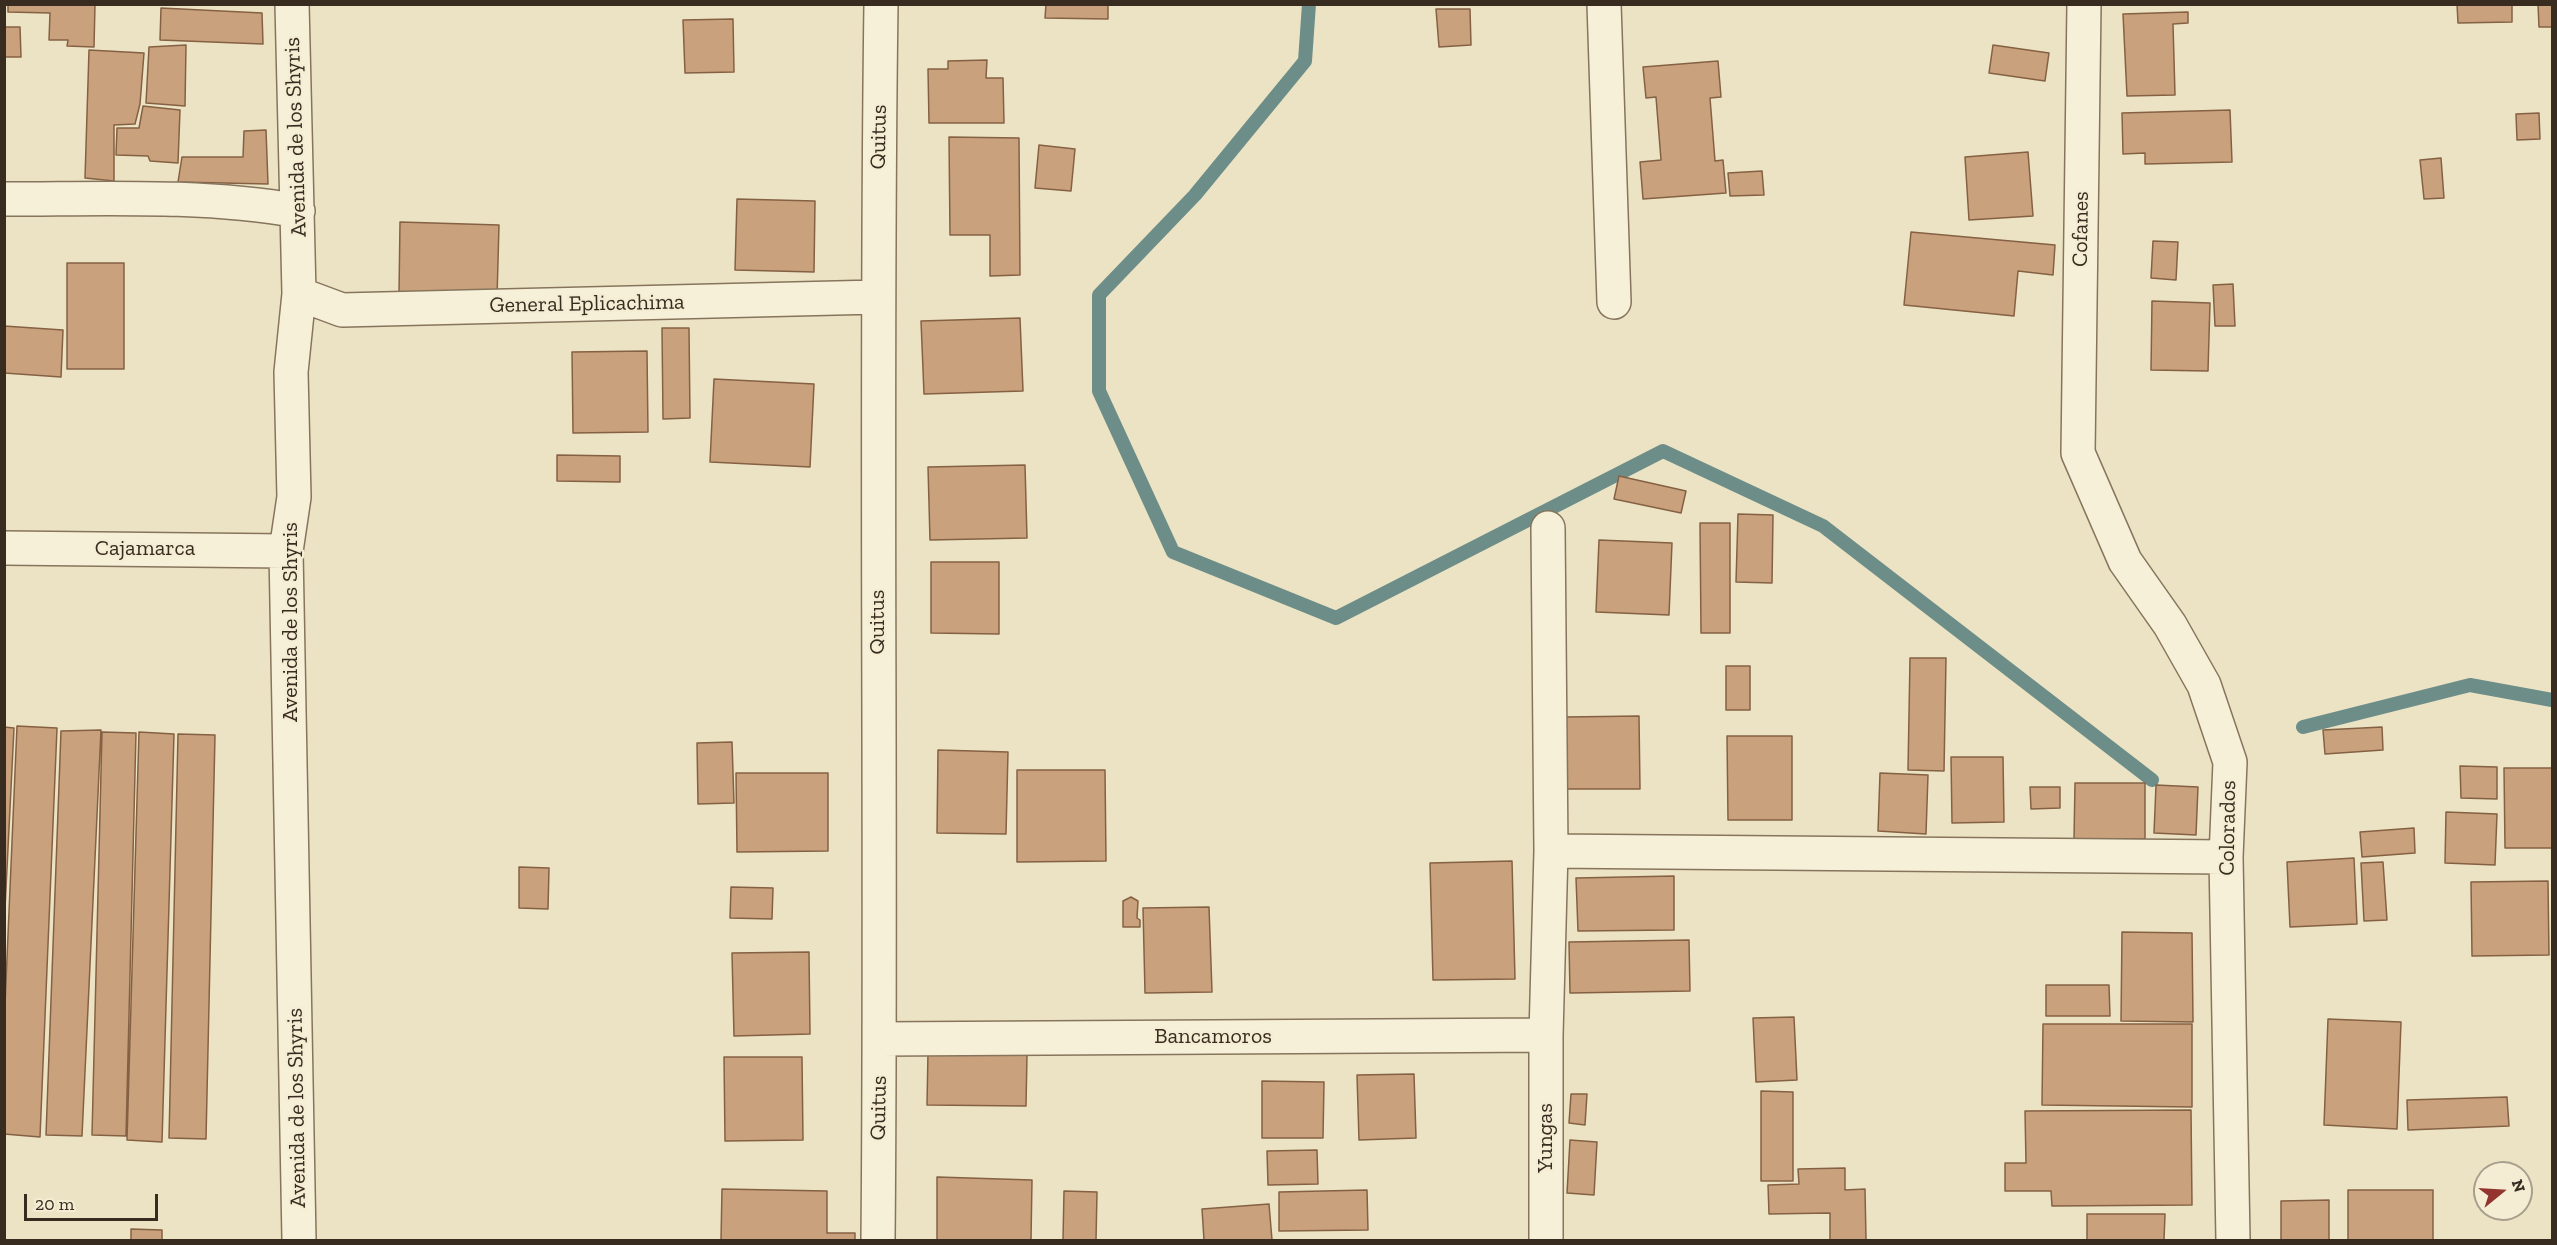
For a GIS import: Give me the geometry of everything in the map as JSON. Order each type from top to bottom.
[{"type":"street","name":"Avenida de los Shyris","points":[[292,4],[299,294],[291,372],[294,497],[286,551],[299,1240]]},
{"type":"street","name":"Quitus","points":[[878,1240],[880,1039],[877,297],[881,4]]},
{"type":"street","points":[[1604,4],[1614,302]]},
{"type":"street","name":"Cofanes","points":[[2078,453],[2084,4]]},
{"type":"street","points":[[4,199],[188,199],[298,211]]},
{"type":"street","name":"General Eplicachima","points":[[299,294],[342,310],[877,297]]},
{"type":"street","name":"Colorados","points":[[2078,453],[2125,561],[2170,625],[2204,685],[2230,762],[2226,856],[2233,1240]]},
{"type":"street","name":"Yungas","points":[[1546,1240],[1546,1035],[1551,850],[1548,528]]},
{"type":"street","name":"Cajamarca","points":[[4,548],[286,551]]},
{"type":"street","points":[[1551,850],[2226,856]]},
{"type":"street","name":"Bancamoros","points":[[880,1039],[1546,1035]]},
{"type":"building","points":[[8,4],[95,4],[94,47],[67,46],[68,40],[49,40],[50,13],[8,12]]},
{"type":"building","points":[[1046,4],[1108,4],[1108,19],[1045,18]]},
{"type":"building","points":[[2457,4],[2512,4],[2512,22],[2458,23]]},
{"type":"building","points":[[2538,4],[2552,4],[2552,27],[2539,27]]},
{"type":"building","points":[[161,8],[262,13],[263,44],[160,40]]},
{"type":"building","points":[[1436,9],[1470,9],[1471,45],[1439,47]]},
{"type":"building","points":[[2188,12],[2188,23],[2173,24],[2175,95],[2127,96],[2123,14]]},
{"type":"building","points":[[733,19],[734,72],[685,73],[683,20]]},
{"type":"building","points":[[4,27],[20,27],[21,57],[4,57]]},
{"type":"building","points":[[186,45],[185,106],[146,103],[149,47]]},
{"type":"building","points":[[1993,45],[2049,53],[2045,81],[1989,73]]},
{"type":"building","points":[[89,50],[144,53],[140,104],[135,124],[114,125],[114,181],[85,178]]},
{"type":"building","points":[[987,60],[986,78],[1003,78],[1004,123],[929,123],[928,69],[948,69],[948,61]]},
{"type":"building","points":[[1718,61],[1721,97],[1710,98],[1715,161],[1723,160],[1726,193],[1643,199],[1640,162],[1661,160],[1656,97],[1646,98],[1643,67]]},
{"type":"building","points":[[143,106],[180,110],[178,163],[150,161],[148,156],[116,155],[117,128],[139,128]]},
{"type":"building","points":[[2230,110],[2232,162],[2145,164],[2145,153],[2123,154],[2122,113]]},
{"type":"building","points":[[2539,113],[2540,139],[2517,140],[2516,114]]},
{"type":"building","points":[[266,130],[268,184],[178,182],[182,157],[243,157],[244,131]]},
{"type":"building","points":[[949,137],[1019,138],[1020,275],[990,276],[990,235],[950,235]]},
{"type":"building","points":[[1039,145],[1075,149],[1071,191],[1035,188]]},
{"type":"building","points":[[2028,152],[2033,216],[1969,220],[1965,157]]},
{"type":"building","points":[[2441,158],[2444,198],[2424,199],[2420,160]]},
{"type":"building","points":[[1762,171],[1764,195],[1730,196],[1728,173]]},
{"type":"building","points":[[737,199],[815,201],[814,272],[735,270]]},
{"type":"building","points":[[400,222],[499,225],[497,298],[399,294]]},
{"type":"building","points":[[1911,232],[2055,245],[2053,275],[2018,271],[2014,316],[1904,305]]},
{"type":"building","points":[[2153,241],[2178,242],[2176,280],[2151,278]]},
{"type":"building","points":[[67,263],[124,263],[124,369],[67,369]]},
{"type":"building","points":[[2233,284],[2235,326],[2215,326],[2213,285]]},
{"type":"building","points":[[2152,301],[2210,303],[2208,371],[2151,370]]},
{"type":"building","points":[[1020,318],[1023,391],[924,394],[921,321]]},
{"type":"building","points":[[4,326],[63,330],[61,377],[4,373]]},
{"type":"building","points":[[662,328],[689,328],[690,418],[663,419]]},
{"type":"building","points":[[647,351],[648,432],[573,433],[572,352]]},
{"type":"building","points":[[714,379],[814,384],[810,467],[710,462]]},
{"type":"building","points":[[557,455],[620,456],[620,482],[557,481]]},
{"type":"building","points":[[1025,465],[1027,538],[930,540],[928,467]]},
{"type":"building","points":[[1619,476],[1686,491],[1681,513],[1614,499]]},
{"type":"building","points":[[1738,514],[1773,515],[1772,583],[1736,582]]},
{"type":"building","points":[[1700,523],[1730,523],[1730,633],[1701,633]]},
{"type":"building","points":[[1599,540],[1672,543],[1669,615],[1596,612]]},
{"type":"building","points":[[931,562],[999,562],[999,634],[931,633]]},
{"type":"building","points":[[1910,658],[1946,658],[1944,771],[1908,770]]},
{"type":"building","points":[[1726,666],[1750,666],[1750,710],[1726,710]]},
{"type":"building","points":[[1639,716],[1640,789],[1566,789],[1565,717]]},
{"type":"building","points":[[17,726],[57,728],[40,1137],[4,1134],[4,1028]]},
{"type":"building","points":[[4,727],[14,728],[4,929]]},
{"type":"building","points":[[2382,727],[2383,750],[2325,754],[2323,730]]},
{"type":"building","points":[[101,730],[82,1136],[46,1135],[61,731]]},
{"type":"building","points":[[102,732],[136,733],[126,1136],[92,1135]]},
{"type":"building","points":[[139,732],[174,734],[162,1142],[127,1140]]},
{"type":"building","points":[[178,734],[215,735],[206,1139],[169,1138]]},
{"type":"building","points":[[1727,736],[1792,736],[1792,820],[1728,820]]},
{"type":"building","points":[[732,742],[734,803],[698,804],[697,743]]},
{"type":"building","points":[[938,750],[1008,752],[1006,834],[937,833]]},
{"type":"building","points":[[1951,757],[2003,757],[2004,822],[1952,823]]},
{"type":"building","points":[[2460,766],[2497,767],[2497,799],[2461,798]]},
{"type":"building","points":[[2504,768],[2552,768],[2552,848],[2505,848]]},
{"type":"building","points":[[1017,770],[1105,770],[1106,861],[1017,862]]},
{"type":"building","points":[[736,773],[828,773],[828,851],[737,852]]},
{"type":"building","points":[[1880,773],[1928,775],[1926,834],[1878,831]]},
{"type":"building","points":[[2075,783],[2145,783],[2145,839],[2074,839]]},
{"type":"building","points":[[2156,785],[2198,787],[2196,835],[2154,833]]},
{"type":"building","points":[[2030,787],[2060,787],[2060,808],[2031,809]]},
{"type":"building","points":[[2446,812],[2497,814],[2495,865],[2445,863]]},
{"type":"building","points":[[2414,828],[2415,853],[2362,857],[2360,832]]},
{"type":"building","points":[[2354,858],[2357,924],[2290,927],[2287,862]]},
{"type":"building","points":[[1512,861],[1515,979],[1433,980],[1430,863]]},
{"type":"building","points":[[2383,862],[2387,920],[2364,921],[2361,863]]},
{"type":"building","points":[[519,867],[549,868],[548,909],[519,908]]},
{"type":"building","points":[[1674,876],[1674,930],[1578,931],[1576,878]]},
{"type":"building","points":[[2548,881],[2549,955],[2472,956],[2471,882]]},
{"type":"building","points":[[731,887],[773,888],[772,919],[730,918]]},
{"type":"building","points":[[1131,897],[1138,901],[1137,918],[1140,920],[1140,927],[1123,927],[1123,901]]},
{"type":"building","points":[[1209,907],[1212,992],[1145,993],[1143,908]]},
{"type":"building","points":[[2122,932],[2192,933],[2193,1022],[2121,1021]]},
{"type":"building","points":[[1689,940],[1690,991],[1570,993],[1569,942]]},
{"type":"building","points":[[809,952],[810,1034],[734,1036],[732,953]]},
{"type":"building","points":[[2046,985],[2109,985],[2110,1016],[2046,1016]]},
{"type":"building","points":[[1794,1017],[1797,1080],[1756,1082],[1753,1018]]},
{"type":"building","points":[[2328,1019],[2401,1022],[2397,1129],[2324,1125]]},
{"type":"building","points":[[2043,1024],[2192,1024],[2192,1107],[2042,1105]]},
{"type":"building","points":[[928,1052],[1027,1055],[1026,1106],[927,1105]]},
{"type":"building","points":[[724,1057],[802,1057],[803,1140],[725,1141]]},
{"type":"building","points":[[1414,1074],[1416,1138],[1359,1140],[1357,1075]]},
{"type":"building","points":[[1262,1081],[1324,1082],[1323,1138],[1262,1138]]},
{"type":"building","points":[[1761,1091],[1793,1092],[1793,1181],[1761,1181]]},
{"type":"building","points":[[1571,1094],[1587,1094],[1585,1125],[1569,1123]]},
{"type":"building","points":[[2507,1097],[2509,1126],[2408,1130],[2407,1100]]},
{"type":"building","points":[[2191,1110],[2192,1205],[2052,1206],[2051,1191],[2005,1191],[2005,1163],[2026,1163],[2025,1111]]},
{"type":"building","points":[[1570,1140],[1597,1142],[1594,1195],[1567,1193]]},
{"type":"building","points":[[1317,1150],[1318,1184],[1268,1185],[1267,1151]]},
{"type":"building","points":[[1845,1168],[1845,1190],[1865,1189],[1866,1240],[1830,1240],[1830,1213],[1769,1214],[1768,1185],[1799,1184],[1798,1169]]},
{"type":"building","points":[[937,1177],[1032,1180],[1031,1240],[937,1240]]},
{"type":"building","points":[[722,1189],[827,1191],[827,1233],[855,1233],[855,1240],[721,1240]]},
{"type":"building","points":[[1367,1190],[1368,1230],[1279,1231],[1279,1192]]},
{"type":"building","points":[[2348,1190],[2433,1190],[2433,1240],[2348,1240]]},
{"type":"building","points":[[1064,1191],[1097,1192],[1096,1240],[1063,1240]]},
{"type":"building","points":[[2329,1200],[2329,1240],[2281,1240],[2281,1201]]},
{"type":"building","points":[[1269,1204],[1272,1240],[1204,1240],[1202,1209]]},
{"type":"building","points":[[2087,1214],[2165,1214],[2164,1240],[2087,1240]]},
{"type":"building","points":[[131,1229],[162,1230],[162,1240],[131,1240]]},
{"type":"waterway","points":[[1309,4],[1305,61],[1195,195],[1099,295],[1099,391],[1173,552],[1336,618],[1663,451],[1823,526],[2152,780]]},
{"type":"waterway","points":[[2303,727],[2470,685],[2552,700]]}]
